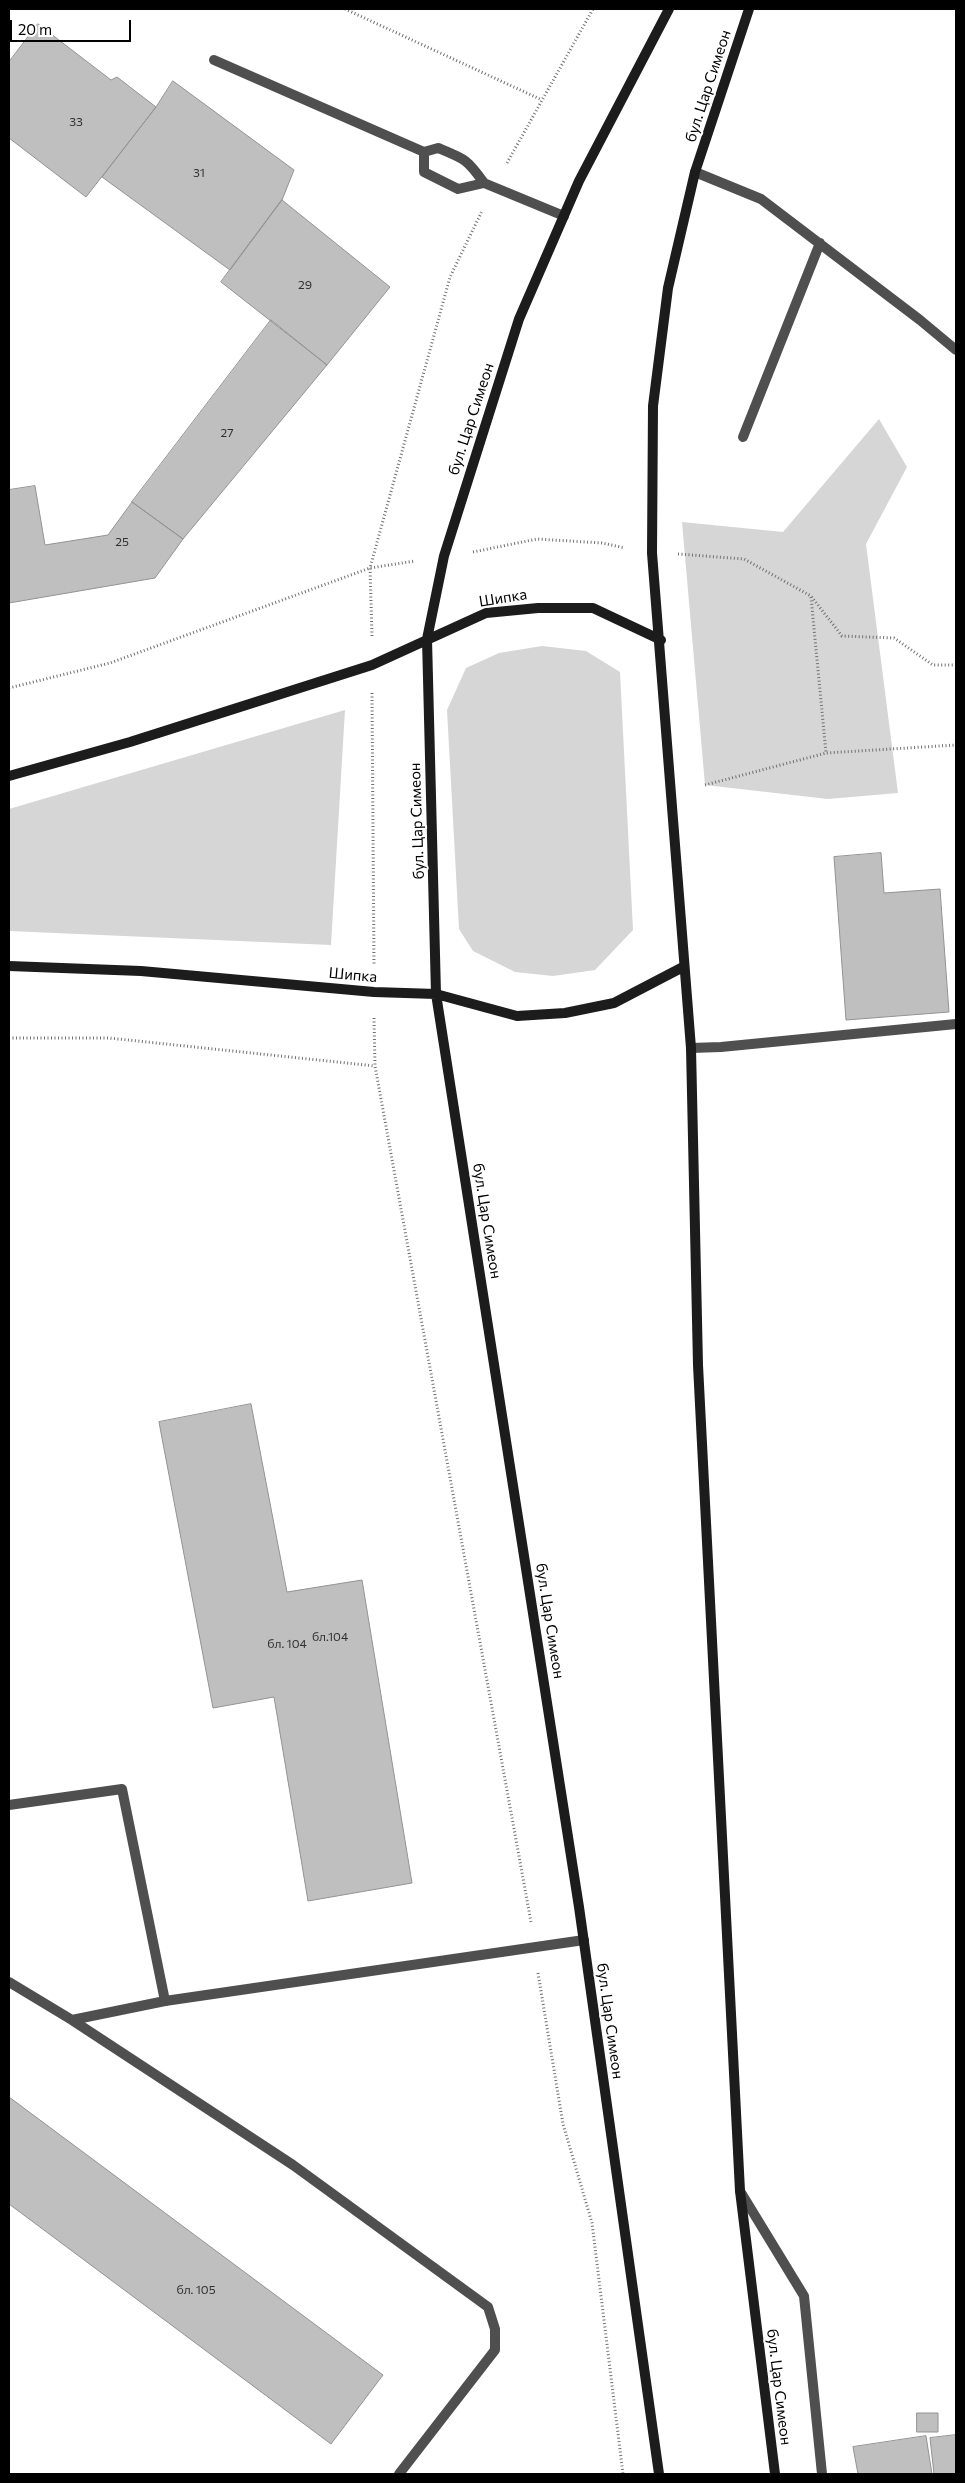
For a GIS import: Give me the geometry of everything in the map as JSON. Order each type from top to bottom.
[{"type":"main road","name":"бул. Цар Симеон","points":[[658,2474],[584,1940],[436,994],[427,638],[444,556],[519,319],[579,182],[669,9]]},
{"type":"main road","name":"бул. Цар Симеон","points":[[748,9],[695,172],[668,288],[653,406],[652,553],[661,640],[683,967],[691,1048],[698,1365],[740,2191],[775,2474]]},
{"type":"main road","name":"Шипка","points":[[9,776],[130,742],[372,664],[486,613],[538,608],[593,608],[661,640]]},
{"type":"main road","name":"Шипка","points":[[9,966],[141,972],[374,992],[436,994],[517,1016],[565,1013],[614,1003],[683,967]]},
{"type":"street","points":[[214,60],[424,152],[438,148],[468,161],[484,183],[564,216]]},
{"type":"street","points":[[424,152],[424,172],[458,189],[484,183]]},
{"type":"street","points":[[695,172],[762,199],[956,350]]},
{"type":"street","points":[[743,437],[820,243]]},
{"type":"street","points":[[691,1048],[721,1047],[956,1024]]},
{"type":"street","points":[[9,1806],[122,1789],[166,2001]]},
{"type":"street","points":[[72,2020],[166,2001],[584,1940]]},
{"type":"street","points":[[9,1982],[72,2020],[292,2165],[488,2307],[495,2329],[495,2350],[399,2474]]},
{"type":"street","points":[[740,2191],[804,2296],[822,2474]]},
{"type":"path","points":[[345,9],[542,100]]},
{"type":"path","points":[[593,9],[494,187],[450,277],[370,568],[374,992],[375,1066],[526,1890],[563,2124],[592,2223],[623,2474]]},
{"type":"path","points":[[9,688],[110,663],[370,568]]},
{"type":"path","points":[[811,596],[826,752]]},
{"type":"path","points":[[705,784],[826,752],[956,745]]},
{"type":"path","points":[[9,1038],[109,1038],[375,1066]]},
{"type":"shaded area","points":[[879,419],[907,467],[866,544],[898,793],[828,799],[705,785],[682,522],[783,532]]},
{"type":"shaded area","points":[[542,646],[586,651],[620,672],[633,930],[595,970],[553,976],[515,972],[473,951],[459,929],[447,710],[466,668],[499,653]]},
{"type":"shaded area","points":[[345,710],[331,945],[9,931],[9,809]]},
{"type":"building","points":[[38,24],[111,80],[117,77],[156,107],[86,197],[9,138],[9,62]]},
{"type":"building","points":[[173,81],[294,170],[282,200],[230,270],[102,177],[156,107]]},
{"type":"building","points":[[282,200],[390,287],[327,365],[221,282]]},
{"type":"building","points":[[271,320],[327,365],[183,539],[132,502]]},
{"type":"building","points":[[35,486],[45,545],[108,535],[132,502],[183,539],[155,578],[9,603],[9,490]]},
{"type":"building","points":[[881,853],[884,893],[940,889],[949,1012],[846,1020],[834,857]]},
{"type":"building","points":[[251,1404],[287,1592],[362,1580],[412,1883],[308,1901],[274,1697],[213,1708],[159,1422]]},
{"type":"building","points":[[9,2097],[383,2375],[331,2444],[9,2204]]},
{"type":"building","points":[[917,2413],[938,2413],[938,2432],[917,2432]]},
{"type":"building","points":[[956,2435],[956,2474],[934,2474],[930,2438]]},
{"type":"building","points":[[926,2436],[932,2474],[858,2474],[853,2447]]}]
